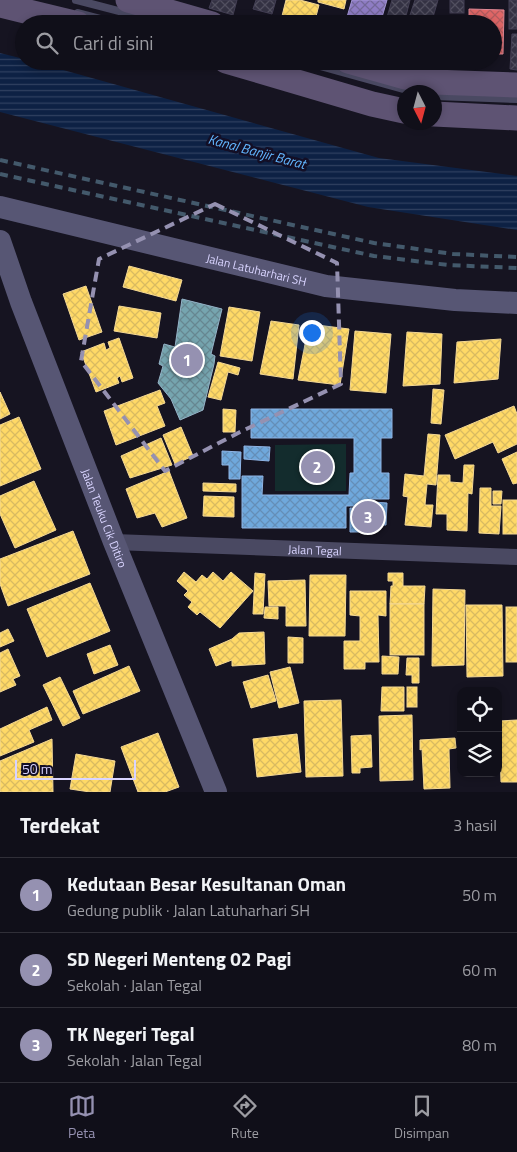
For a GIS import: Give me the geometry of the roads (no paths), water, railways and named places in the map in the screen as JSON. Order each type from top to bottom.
[{"type":"main road","points":[[0,5],[58,15]]},
{"type":"main road","points":[[146,6],[179,15]]},
{"type":"main road","points":[[257,70],[397,109]]},
{"type":"main road","points":[[380,70],[433,82],[517,85]]},
{"type":"main road","points":[[444,110],[517,118]]},
{"type":"main road","points":[[2,244],[10,221],[15,215],[11,210]]},
{"type":"main road","name":"Jalan Latuharhari SH","points":[[11,210],[326,286],[516,306]]},
{"type":"main road","name":"Jalan Teuku Cik Ditiro","points":[[2,244],[21,302],[114,542],[216,792]]},
{"type":"street","name":"Jalan Tegal","points":[[114,542],[517,557]]},
{"type":"lane","points":[[76,0],[146,6]]},
{"type":"lane","points":[[285,70],[292,72]]},
{"type":"lane","points":[[335,70],[397,87]]},
{"type":"lane","points":[[442,96],[517,99]]},
{"type":"water","name":"Kanal Banjir Barat","points":[[0,53],[15,57],[15,70],[63,70],[379,158],[517,176],[517,230],[368,207],[0,112]]},
{"type":"railway","points":[[0,160],[374,243],[453,254],[517,257]]},
{"type":"railway","points":[[0,174],[374,256],[448,265],[517,268]]},
{"type":"place","name":"Kedutaan Besar Kesultanan Oman","points":[[187,360]]},
{"type":"place","name":"SD Negeri Menteng 02 Pagi","points":[[317,467]]},
{"type":"place","name":"TK Negeri Tegal","points":[[368,517]]}]
